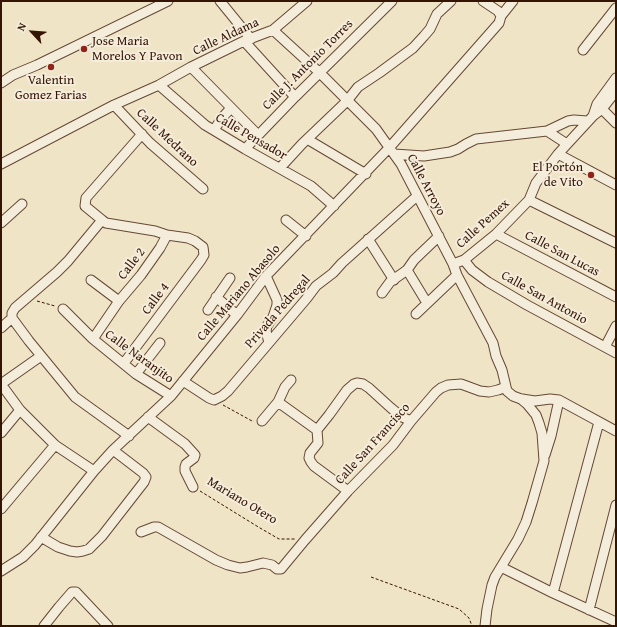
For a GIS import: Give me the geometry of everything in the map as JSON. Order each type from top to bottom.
[{"type":"street","points":[[1,83],[13,75],[37,65],[168,1]]},
{"type":"street","points":[[220,1],[248,40],[295,97]]},
{"type":"street","name":"Calle Aldama","points":[[1,164],[114,105],[158,85],[248,40],[273,30],[307,1]]},
{"type":"street","name":"Calle J. Antonio Torres","points":[[245,149],[392,1]]},
{"type":"street","points":[[280,168],[307,139],[347,101],[358,87],[379,74],[413,48],[430,30],[437,14],[451,1]]},
{"type":"street","points":[[483,1],[498,11],[501,16]]},
{"type":"street","name":"Calle Mariano Abasolo","points":[[1,571],[23,557],[35,545],[94,471],[113,450],[171,396],[237,315],[266,276],[366,174],[392,151],[499,23],[501,16],[513,1]]},
{"type":"street","points":[[583,50],[616,8]]},
{"type":"street","name":"Calle Arroyo","points":[[273,30],[320,73],[376,129],[401,164],[493,343],[506,387]]},
{"type":"street","points":[[190,68],[258,135]]},
{"type":"street","points":[[616,78],[590,118],[558,154],[536,182],[529,200],[616,243]]},
{"type":"street","name":"Calle Pensador","points":[[158,85],[199,121],[311,186],[334,206]]},
{"type":"street","points":[[599,106],[616,90]]},
{"type":"street","name":"Calle Medrano","points":[[114,105],[142,134],[203,189]]},
{"type":"street","points":[[599,106],[616,123]]},
{"type":"street","points":[[214,130],[231,108]]},
{"type":"street","points":[[392,151],[424,156],[450,152],[476,140],[547,131],[568,121],[590,118]]},
{"type":"street","points":[[547,131],[567,144]]},
{"type":"street","points":[[142,134],[86,198],[85,206],[106,223],[155,231],[166,235]]},
{"type":"street","points":[[307,139],[366,174]]},
{"type":"street","points":[[558,154],[616,185]]},
{"type":"street","name":"Privada Pedregal","points":[[214,400],[228,391],[316,286],[333,273],[368,239],[417,196]]},
{"type":"street","name":"Calle Pemex","points":[[453,264],[464,260],[496,234],[529,200]]},
{"type":"street","points":[[1,223],[22,204]]},
{"type":"street","points":[[102,220],[68,261],[15,308],[12,313],[12,318],[75,397],[129,436]]},
{"type":"street","points":[[286,220],[306,236]]},
{"type":"street","name":"Calle San Lucas","points":[[496,234],[616,297]]},
{"type":"street","name":"Calle 4","points":[[124,363],[204,255],[203,247],[195,241],[188,238],[166,235]]},
{"type":"street","name":"Calle 2","points":[[93,339],[119,301],[141,275],[160,248],[166,235]]},
{"type":"street","points":[[382,293],[390,282],[407,270],[414,260],[439,236]]},
{"type":"street","points":[[368,239],[394,280]]},
{"type":"street","name":"Calle San Antonio","points":[[464,260],[472,270],[488,282],[616,353]]},
{"type":"street","points":[[407,270],[428,303]]},
{"type":"street","points":[[416,314],[457,275]]},
{"type":"street","points":[[266,276],[277,300],[273,317],[267,326],[269,343]]},
{"type":"street","points":[[208,310],[230,278]]},
{"type":"street","points":[[91,280],[119,301]]},
{"type":"street","points":[[216,297],[237,315]]},
{"type":"street","name":"Calle Naranjito","points":[[63,309],[93,339],[136,374],[171,396]]},
{"type":"street","points":[[1,328],[12,318]]},
{"type":"street","points":[[605,347],[616,326]]},
{"type":"street","points":[[136,374],[160,343]]},
{"type":"street","points":[[41,356],[1,384],[20,410],[55,445],[94,471]]},
{"type":"street","points":[[262,421],[278,402],[285,387],[291,380]]},
{"type":"street","points":[[183,381],[214,400]]},
{"type":"street","points":[[348,491],[317,469],[311,462],[310,453],[318,443],[317,430],[351,385],[357,383],[363,384],[402,417],[411,421]]},
{"type":"street","name":"Calle San Francisco","points":[[141,532],[158,527],[216,560],[228,565],[240,568],[263,563],[281,569],[304,540],[392,445],[436,392],[448,385],[461,384],[480,391],[489,392],[506,387]]},
{"type":"street","points":[[506,387],[509,394],[527,404],[536,415],[540,423],[542,433],[544,461]]},
{"type":"street","points":[[520,399],[559,400],[616,431]]},
{"type":"street","points":[[485,626],[492,585],[526,522],[551,436],[559,400]]},
{"type":"street","points":[[278,402],[317,430]]},
{"type":"street","points":[[1,433],[20,410]]},
{"type":"street","name":"Mariano Otero","points":[[148,417],[185,444],[195,455],[185,467],[185,471],[192,487]]},
{"type":"street","points":[[553,593],[599,422]]},
{"type":"street","points":[[1,509],[55,445]]},
{"type":"street","points":[[41,537],[58,547],[77,552],[89,549],[102,536],[144,482],[146,477],[113,450]]},
{"type":"street","points":[[589,610],[616,505]]},
{"type":"street","points":[[501,567],[616,622]]},
{"type":"street","points":[[44,626],[72,592],[76,592],[108,626]]},
{"type":"path","points":[[26,298],[63,309]]},
{"type":"path","points":[[214,400],[252,421],[262,421]]},
{"type":"path","name":"Mariano Otero","points":[[192,487],[213,498],[279,539],[304,540]]},
{"type":"path","points":[[371,577],[459,609],[469,618],[472,626]]},
{"type":"place","name":"Jose Maria Morelos Y Pavon","points":[[84,49]]},
{"type":"place","name":"Valentin Gomez Farias","points":[[51,67]]},
{"type":"place","name":"El Portón de Vito","points":[[591,175]]}]
